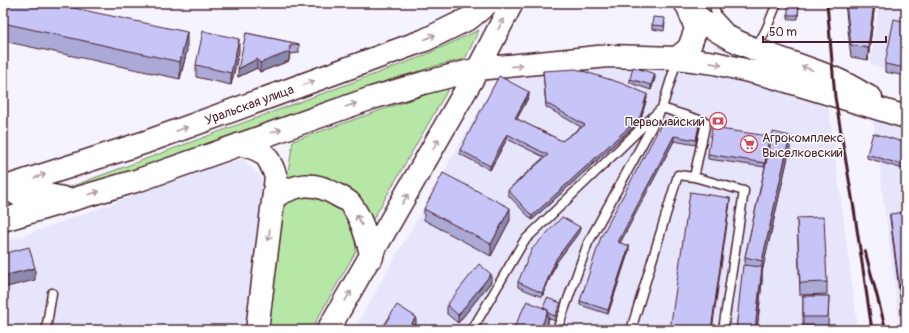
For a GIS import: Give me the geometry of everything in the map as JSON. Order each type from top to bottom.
[{"type":"main road","name":"Уральская улица","points":[[4,188],[146,142],[425,40],[470,18],[488,3]]},
{"type":"main road","points":[[328,330],[372,257],[478,69],[512,3]]},
{"type":"main road","points":[[677,58],[690,48],[696,29],[686,5]]},
{"type":"main road","points":[[686,5],[725,35],[833,78],[884,106],[906,112]]},
{"type":"main road","points":[[3,220],[139,180],[372,98],[478,69],[608,56],[677,58],[715,63],[770,76],[835,97],[906,117]]},
{"type":"main road","points":[[240,144],[259,149],[271,161],[276,177],[257,330]]},
{"type":"main road","points":[[274,196],[289,188],[308,184],[330,190],[349,202],[363,225],[372,257]]},
{"type":"main road","points":[[4,188],[22,197],[48,195],[70,200]]},
{"type":"lane","points":[[713,3],[717,16],[732,31],[756,48],[766,30],[777,3]]},
{"type":"lane","points":[[557,330],[588,243],[662,108],[677,58]]},
{"type":"lane","points":[[662,108],[706,122],[694,177]]},
{"type":"lane","points":[[472,330],[524,242],[662,108]]},
{"type":"lane","points":[[631,330],[678,175],[694,177],[744,191],[723,330]]},
{"type":"lane","points":[[46,330],[52,293]]},
{"type":"shaded area","points":[[879,3],[906,3],[906,76],[870,64]]},
{"type":"shaded area","points":[[674,68],[707,71],[781,89],[829,109],[858,330],[354,330],[497,78],[600,69]]},
{"type":"shaded area","points":[[873,116],[906,127],[906,330],[900,330]]},
{"type":"shaded area","points":[[243,159],[261,178],[264,206],[250,330],[3,330],[3,243],[207,169]]},
{"type":"green space","points":[[479,30],[465,59],[386,81],[53,200],[51,194],[421,57]]},
{"type":"green space","points":[[450,86],[372,221],[351,190],[311,174],[287,179],[293,141]]},
{"type":"green space","points":[[304,193],[343,207],[354,229],[356,251],[311,330],[268,330],[284,200]]},
{"type":"building","points":[[3,3],[50,3],[187,32],[180,62],[3,23]]},
{"type":"building","points":[[788,3],[799,3],[798,15],[788,15]]},
{"type":"building","points":[[846,3],[874,3],[868,48],[851,45]]},
{"type":"building","points":[[653,17],[665,18],[664,26],[652,25]]},
{"type":"building","points":[[894,19],[906,22],[906,68],[885,64]]},
{"type":"building","points":[[203,31],[239,39],[231,73],[196,65]]},
{"type":"building","points":[[246,33],[299,44],[290,46],[289,52],[260,63],[257,59],[238,69]]},
{"type":"building","points":[[633,67],[655,74],[651,85],[630,79]]},
{"type":"building","points":[[576,69],[621,83],[647,94],[640,117],[532,216],[508,190],[548,155],[507,134],[490,166],[460,150],[499,76],[529,92],[515,118],[562,141],[585,125],[546,103],[543,71]]},
{"type":"building","points":[[664,119],[699,125],[696,140],[674,136],[618,242],[629,246],[608,310],[580,301],[601,237]]},
{"type":"building","points":[[712,128],[769,136],[765,163],[708,154]]},
{"type":"building","points":[[773,132],[790,136],[762,261],[745,257]]},
{"type":"building","points":[[873,133],[906,143],[906,166],[867,154]]},
{"type":"building","points":[[443,173],[510,208],[491,244],[424,209]]},
{"type":"building","points":[[690,192],[730,198],[711,330],[670,330]]},
{"type":"building","points":[[906,212],[906,330],[905,330],[890,214]]},
{"type":"building","points":[[562,217],[580,227],[556,259],[542,293],[518,282],[532,249]]},
{"type":"building","points":[[824,217],[827,282],[800,283],[797,218]]},
{"type":"building","points":[[29,247],[35,268],[3,276],[3,254]]},
{"type":"building","points":[[479,264],[491,274],[458,315],[447,305]]},
{"type":"building","points":[[743,265],[762,267],[755,330],[736,330]]},
{"type":"building","points":[[803,296],[829,296],[828,317],[803,317]]},
{"type":"building","points":[[547,298],[561,303],[555,316],[548,313],[548,310],[543,308]]},
{"type":"building","points":[[527,301],[548,310],[540,330],[513,330]]},
{"type":"building","points":[[397,305],[416,317],[407,330],[381,330]]},
{"type":"railway","points":[[827,3],[835,97],[872,330]]},
{"type":"railway","points":[[865,251],[886,330]]},
{"type":"place","name":"Первомайский","points":[[718,121]]},
{"type":"place","name":"Агрокомплекс Выселковский","points":[[749,144]]}]
